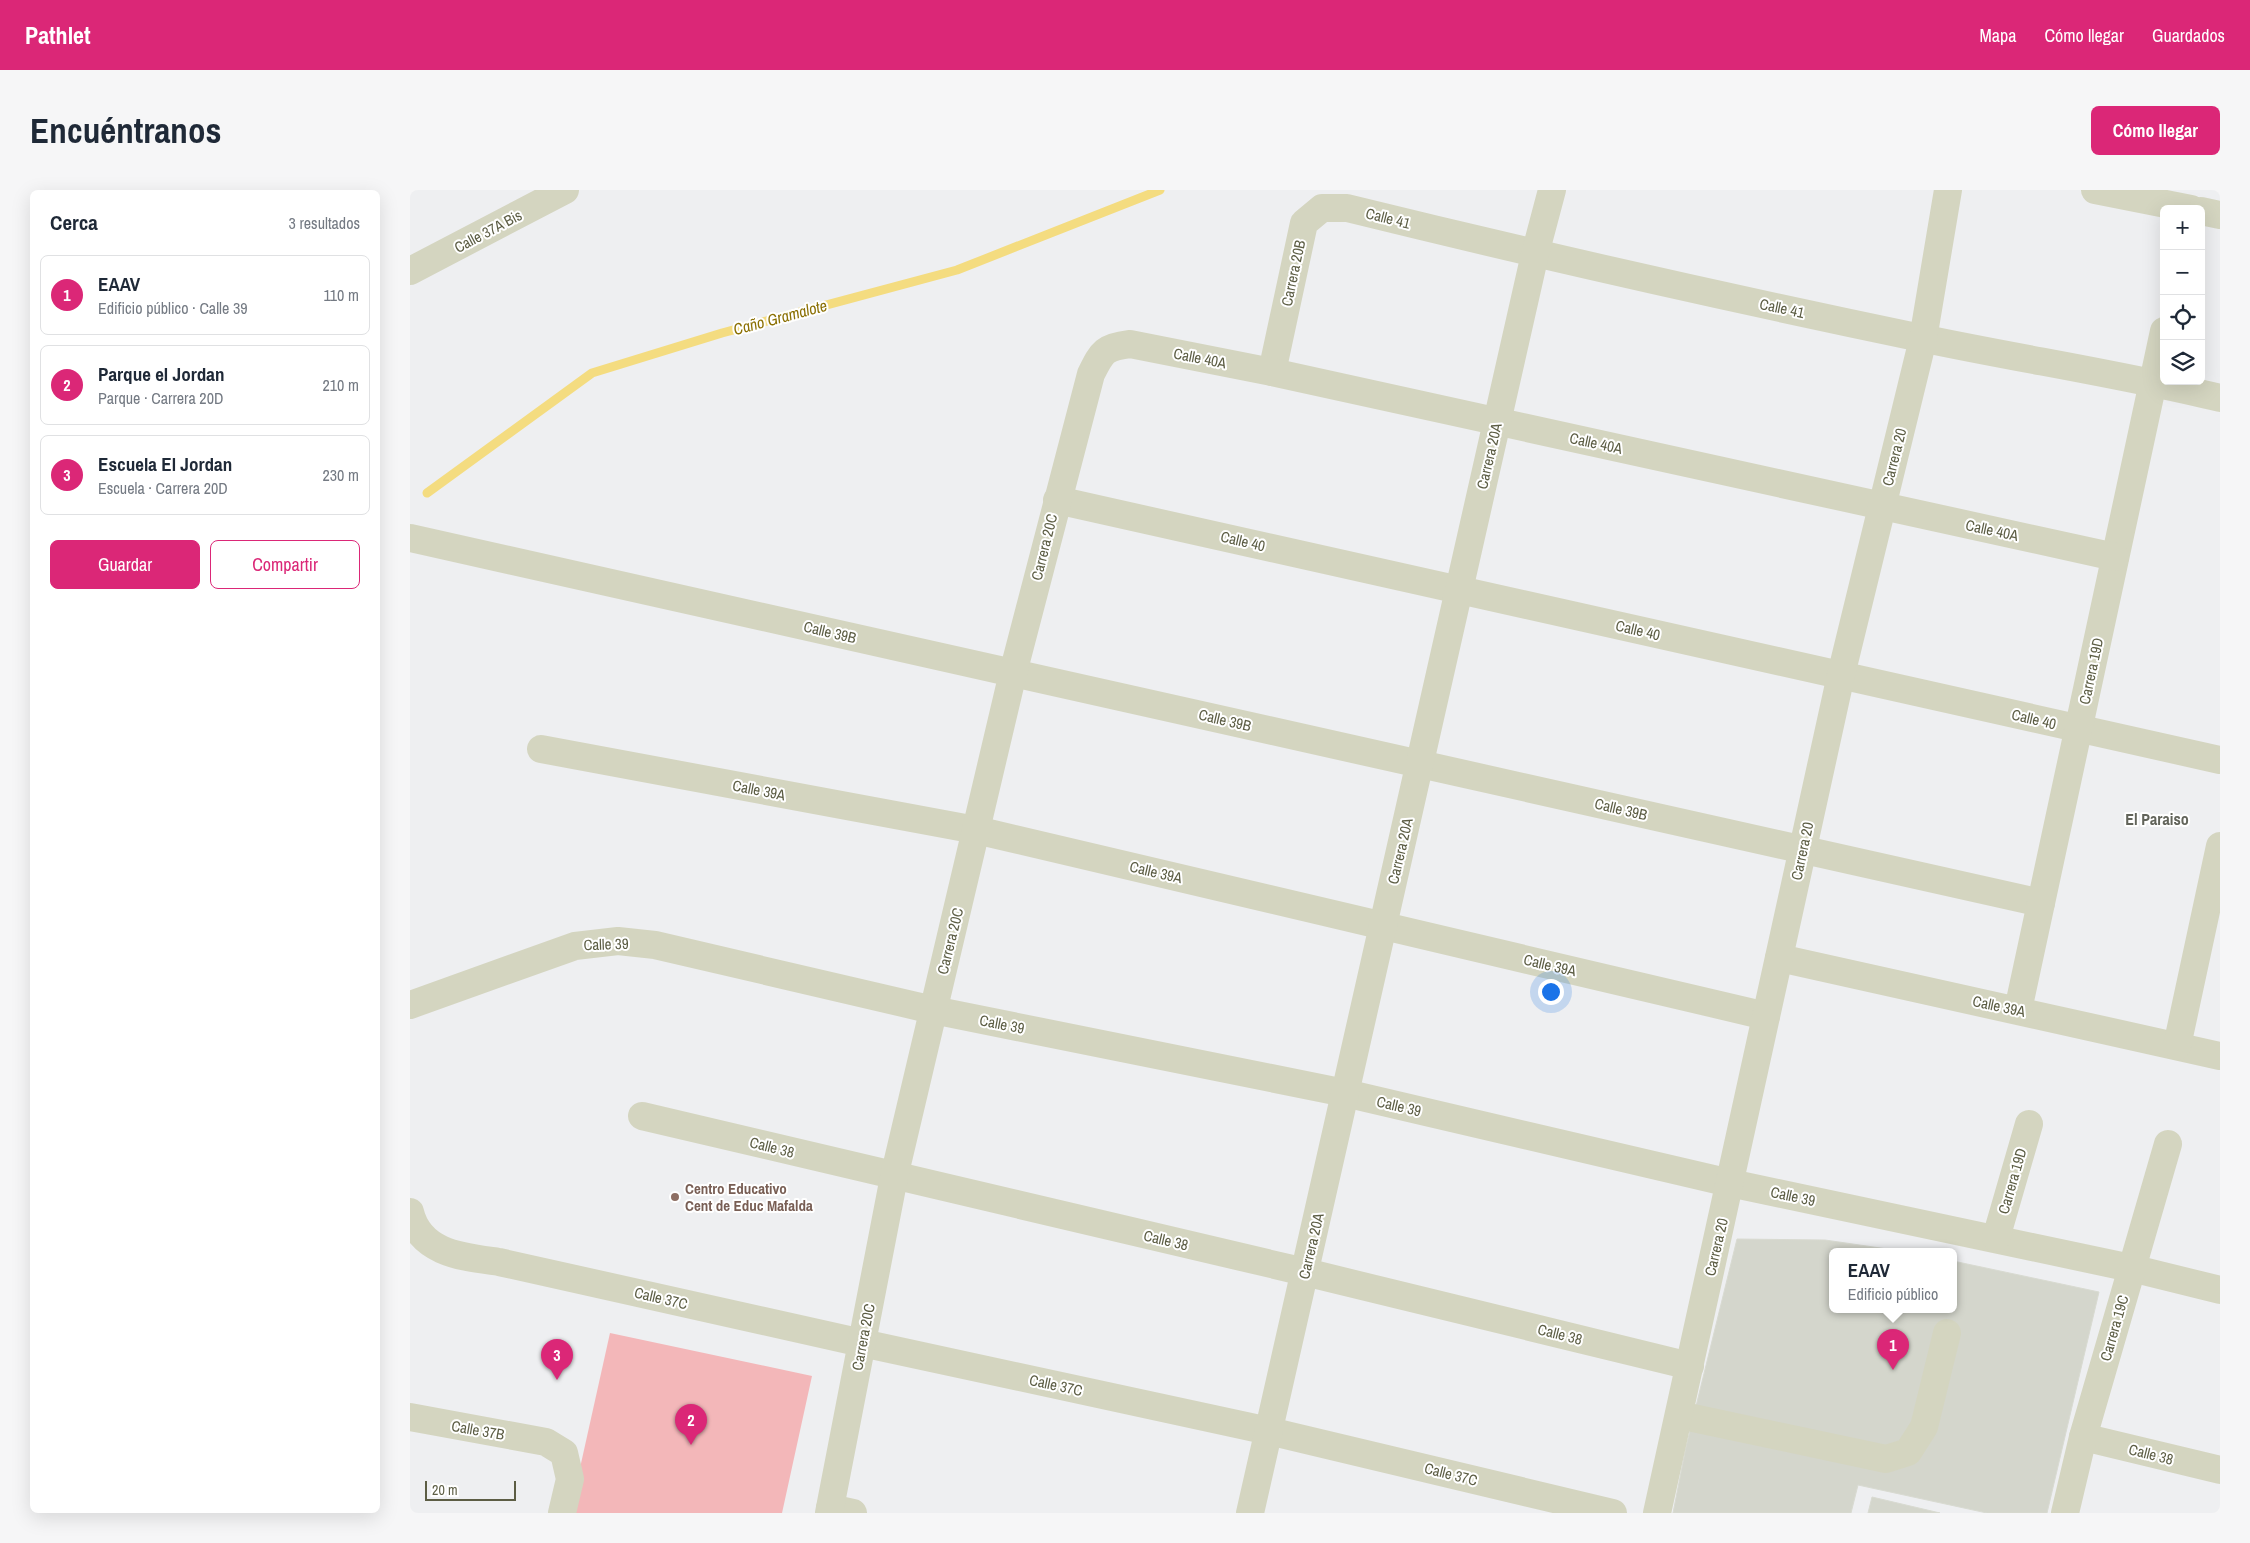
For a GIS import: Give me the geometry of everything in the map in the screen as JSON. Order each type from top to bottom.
[{"type":"street","name":"Calle 37A Bis","points":[[410,271],[565,190]]},
{"type":"street","name":"Carrera 20A","points":[[1250,1513],[1535,254],[1552,190]]},
{"type":"street","name":"Carrera 20","points":[[1657,1513],[1841,675],[1923,339],[1948,190]]},
{"type":"street","points":[[2095,190],[2170,205]]},
{"type":"street","points":[[2191,205],[2194,190]]},
{"type":"street","name":"Carrera 20B","points":[[1272,372],[1304,223],[1322,208],[1347,208]]},
{"type":"street","name":"Calle 41","points":[[1347,208],[1535,254],[1923,339],[2153,382],[2220,398]]},
{"type":"street","points":[[2205,212],[2220,215]]},
{"type":"street","name":"Carrera 19D","points":[[2018,1010],[2162,340]]},
{"type":"street","name":"Calle 40A","points":[[1091,374],[1100,355],[1110,346],[1130,344],[1272,372],[2115,557]]},
{"type":"street","name":"Carrera 20C","points":[[837,1511],[862,1344],[894,1176],[1012,673],[1091,374]]},
{"type":"street","name":"Calle 40","points":[[1057,500],[2220,760]]},
{"type":"street","name":"Calle 39B","points":[[410,538],[2041,903]]},
{"type":"street","name":"Calle 39A","points":[[541,749],[976,830],[1766,1016]]},
{"type":"street","points":[[2177,1046],[2220,846]]},
{"type":"street","name":"Calle 39","points":[[410,1004],[575,946],[618,941],[655,945],[933,1010],[1345,1093],[1730,1183],[1996,1238],[2220,1290]]},
{"type":"street","name":"Calle 39A","points":[[1779,958],[2220,1056]]},
{"type":"street","name":"Calle 38","points":[[642,1116],[1305,1272],[1690,1366]]},
{"type":"street","name":"Carrera 19D","points":[[1996,1238],[2028,1124]]},
{"type":"street","name":"Carrera 19C","points":[[2064,1513],[2083,1437],[2168,1144]]},
{"type":"street","name":"Calle 37C","points":[[410,1212],[412,1221],[427,1242],[456,1256],[499,1262],[862,1344],[1269,1430],[1612,1513]]},
{"type":"street","points":[[1678,1415],[1886,1459],[1908,1452],[1924,1428],[1947,1333]]},
{"type":"street","name":"Calle 37B","points":[[410,1417],[546,1442],[564,1453],[570,1479],[562,1513]]},
{"type":"street","name":"Calle 38","points":[[2083,1437],[2220,1470]]},
{"type":"shaded area","points":[[610,1333],[812,1376],[782,1513],[570,1513]]},
{"type":"building","points":[[1737,1239],[1825,1240],[1880,1248],[1829,1248],[1829,1313],[1957,1313],[1957,1262],[2099,1292],[2047,1513],[1987,1513],[1858,1485],[1851,1513],[1673,1513],[1686,1447]]},
{"type":"building","points":[[1872,1497],[1940,1513],[1868,1513]]},
{"type":"waterway","name":"Caño Gramalote","points":[[427,493],[592,373],[722,333],[957,270],[1160,190]]},
{"type":"place","name":"Centro Educativo Cent de Educ Mafalda","points":[[675,1197]]},
{"type":"place","name":"EAAV","points":[[1893,1370]]},
{"type":"place","name":"Escuela El Jordan","points":[[557,1380]]},
{"type":"place","name":"Parque el Jordan","points":[[691,1445]]},
{"type":"district","name":"El Paraiso","points":[[2157,819]]}]
